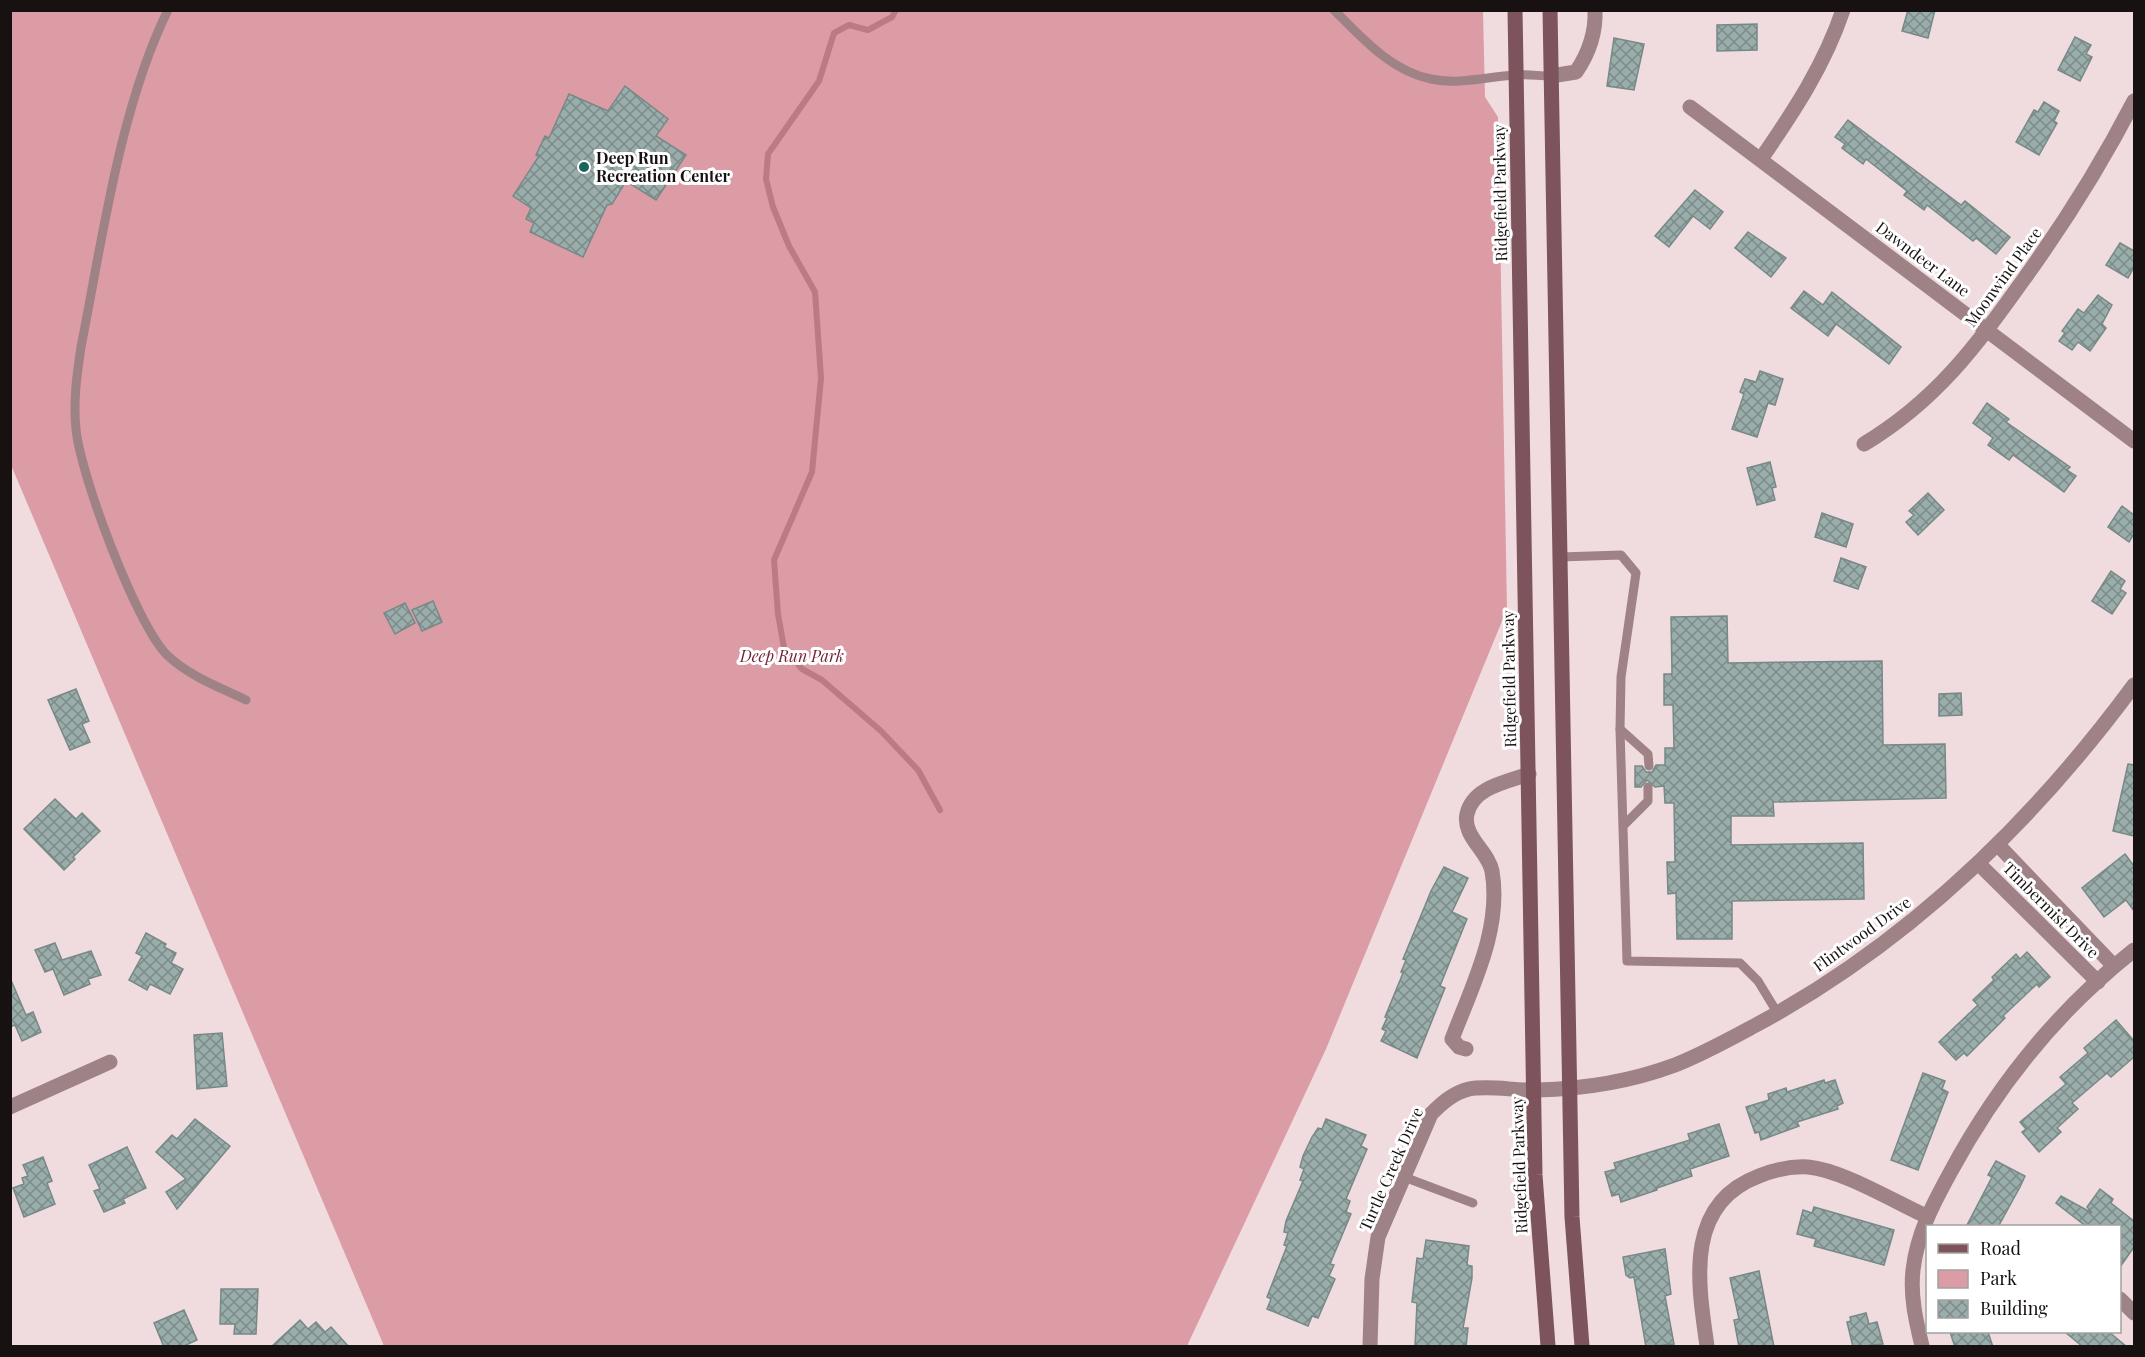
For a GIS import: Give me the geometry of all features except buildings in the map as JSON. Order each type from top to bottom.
[{"type":"main road","name":"Ridgefield Parkway","points":[[1515,10],[1537,1223],[1548,1347]]},
{"type":"main road","points":[[1550,10],[1572,1218],[1582,1347]]},
{"type":"street","points":[[1551,76],[1576,72],[1587,56],[1593,37],[1595,10]]},
{"type":"street","points":[[1761,159],[1801,102],[1823,63],[1844,10]]},
{"type":"street","name":"Moonwind Place","points":[[1864,444],[1892,427],[1940,387],[1988,330],[2065,221],[2134,101]]},
{"type":"street","name":"Dawndeer Lane","points":[[1689,107],[2134,441]]},
{"type":"street","name":"Flintwood Drive","points":[[1534,1090],[1569,1088],[1638,1076],[1675,1065],[1778,1014],[1897,933],[1998,845],[2080,756],[2134,685]]},
{"type":"street","points":[[1466,1049],[1459,1047],[1452,1039],[1490,935],[1494,903],[1492,870],[1468,830],[1467,813],[1482,792],[1529,774]]},
{"type":"street","name":"Timbermist Drive","points":[[1998,845],[2114,966]]},
{"type":"street","name":"Timbermist Drive","points":[[1978,863],[2098,982]]},
{"type":"street","points":[[1922,1347],[1912,1288],[1917,1248],[1926,1216],[1976,1124],[2009,1077],[2055,1023],[2114,966],[2134,950]]},
{"type":"street","points":[[10,1107],[110,1062]]},
{"type":"street","name":"Turtle Creek Drive","points":[[1370,1347],[1372,1279],[1378,1237],[1431,1114],[1446,1100],[1471,1089],[1534,1090]]},
{"type":"street","points":[[1707,1347],[1700,1283],[1703,1236],[1719,1202],[1745,1182],[1786,1168],[1809,1167],[1858,1184],[1926,1216]]},
{"type":"street","points":[[2121,1300],[2134,1312]]},
{"type":"lane","points":[[168,10],[144,66],[123,146],[79,358],[75,427],[85,476],[119,562],[157,643],[179,666],[246,700]]},
{"type":"lane","points":[[1334,10],[1375,50],[1413,74],[1433,80],[1459,81],[1516,75],[1551,76]]},
{"type":"lane","points":[[1560,557],[1621,555],[1636,573],[1622,677],[1620,729],[1625,824],[1627,961],[1740,963],[1758,981],[1778,1014]]},
{"type":"lane","points":[[1620,729],[1648,754],[1649,766]]},
{"type":"lane","points":[[1625,824],[1648,801],[1648,787]]},
{"type":"lane","points":[[1404,1177],[1473,1203]]},
{"type":"green space","name":"Deep Run Park","points":[[10,11],[1483,11],[1485,97],[1498,117],[1507,609],[1326,1049],[1187,1346],[384,1346],[11,465]]},
{"type":"waterway","points":[[896,10],[892,17],[868,30],[849,25],[834,33],[819,81],[768,154],[766,179],[773,207],[789,246],[815,292],[821,378],[812,472],[774,560],[778,614],[784,648],[802,669],[822,680],[881,731],[918,770],[940,810]]},
{"type":"place","name":"Deep Run Recreation Center","points":[[584,167]]}]
